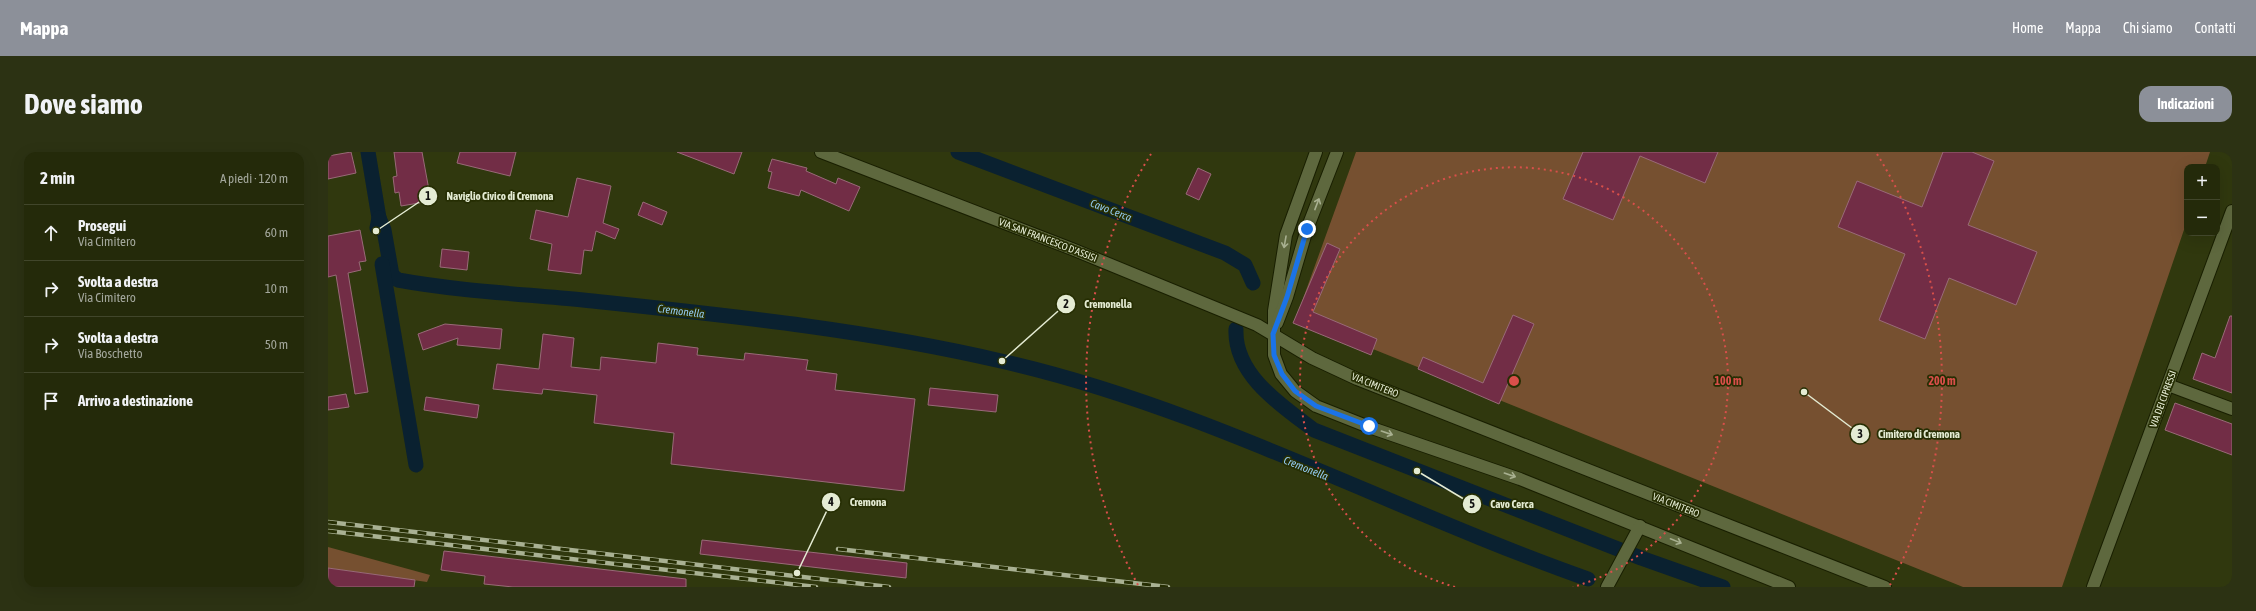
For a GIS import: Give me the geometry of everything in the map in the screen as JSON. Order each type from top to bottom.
[{"type":"street","name":"VIA SAN FRANCESCO D'ASSISI","points":[[821,152],[1150,280],[1257,325],[1273,334]]},
{"type":"street","points":[[1316,152],[1286,235],[1274,311],[1274,355],[1282,374],[1295,391],[1316,406],[1520,479],[1789,587]]},
{"type":"street","points":[[1273,334],[1287,297],[1307,229],[1337,152]]},
{"type":"street","name":"VIA DEI CIPRESSI","points":[[2093,587],[2232,210]]},
{"type":"street","name":"VIA CIMITERO","points":[[1273,334],[1312,358],[1357,379],[1885,587]]},
{"type":"street","points":[[2168,385],[2232,408]]},
{"type":"street","points":[[1607,587],[1640,526]]},
{"type":"shaded area","points":[[1356,152],[2210,152],[2206,164],[2184,164],[2184,230],[2062,587],[1963,587],[1296,318]]},
{"type":"shaded area","points":[[328,547],[430,575],[427,582],[328,568]]},
{"type":"building","points":[[351,152],[356,173],[328,179],[328,156]]},
{"type":"building","points":[[394,152],[422,152],[431,201],[401,206],[399,192],[395,193],[393,177],[397,176]]},
{"type":"building","points":[[460,152],[516,152],[510,176],[457,163]]},
{"type":"building","points":[[677,152],[742,152],[734,174]]},
{"type":"building","points":[[1583,152],[1718,152],[1705,183],[1640,156],[1613,220],[1563,199]]},
{"type":"building","points":[[1943,152],[1972,152],[1994,161],[1968,225],[2037,252],[2016,305],[1949,278],[1925,339],[1879,320],[1905,254],[1838,227],[1857,181],[1922,207]]},
{"type":"building","points":[[772,159],[807,168],[806,171],[836,184],[838,178],[860,187],[849,211],[801,190],[799,196],[768,188],[772,172],[768,171]]},
{"type":"building","points":[[1198,168],[1211,174],[1199,200],[1186,194]]},
{"type":"building","points":[[577,178],[611,186],[603,223],[619,229],[615,239],[596,231],[592,251],[584,250],[581,274],[548,270],[552,244],[530,239],[536,210],[568,217]]},
{"type":"building","points":[[643,202],[667,212],[662,225],[638,215]]},
{"type":"building","points":[[360,230],[366,261],[359,262],[361,270],[348,273],[368,392],[355,394],[336,275],[328,277],[328,236]]},
{"type":"building","points":[[1327,243],[1340,249],[1313,312],[1377,339],[1371,355],[1293,323]]},
{"type":"building","points":[[442,249],[469,252],[467,270],[440,267]]},
{"type":"building","points":[[1513,315],[1534,324],[1499,404],[1418,369],[1423,357],[1483,383]]},
{"type":"building","points":[[2230,316],[2232,316],[2232,393],[2193,379],[2202,353],[2215,358]]},
{"type":"building","points":[[445,324],[502,329],[500,349],[457,345],[458,338],[423,350],[418,334]]},
{"type":"building","points":[[543,334],[574,338],[571,367],[600,370],[601,357],[656,363],[658,343],[698,348],[697,355],[744,360],[745,353],[808,360],[806,370],[837,374],[835,390],[915,399],[904,491],[671,464],[674,433],[594,423],[597,395],[543,389],[542,394],[493,389],[497,364],[539,369]]},
{"type":"building","points":[[930,388],[998,395],[996,412],[928,405]]},
{"type":"building","points":[[346,394],[349,407],[328,410],[328,397]]},
{"type":"building","points":[[426,397],[479,405],[477,418],[424,410]]},
{"type":"building","points":[[2175,403],[2232,424],[2232,455],[2165,430]]},
{"type":"building","points":[[702,540],[907,563],[906,578],[700,554]]},
{"type":"building","points":[[444,551],[686,579],[686,587],[513,587],[484,584],[485,576],[441,570]]},
{"type":"building","points":[[328,568],[415,580],[414,587],[328,587]]},
{"type":"waterway","points":[[368,152],[379,218],[377,228]]},
{"type":"waterway","name":"Cavo Cerca","points":[[958,152],[1225,253],[1245,265],[1253,283]]},
{"type":"waterway","name":"Cremonella","points":[[379,218],[384,230],[392,275],[398,280],[467,290],[583,300],[793,324],[898,340],[1001,361],[1077,381],[1151,405],[1225,432],[1515,552],[1588,579]]},
{"type":"waterway","points":[[382,264],[416,465]]},
{"type":"waterway","name":"Cavo Cerca","points":[[1236,329],[1237,346],[1251,375],[1275,400],[1314,430],[1641,558],[1723,587]]},
{"type":"railway","points":[[328,522],[889,587]]},
{"type":"railway","points":[[328,531],[816,587]]},
{"type":"railway","points":[[838,549],[1168,587]]},
{"type":"place","name":"Naviglio Civico di Cremona","points":[[376,231]]},
{"type":"place","name":"Cremonella","points":[[1002,361]]},
{"type":"place","name":"Cimitero di Cremona","points":[[1804,392]]},
{"type":"place","name":"Cavo Cerca","points":[[1417,471]]},
{"type":"place","name":"Cremona","points":[[797,573]]},
{"type":"route","points":[[1307,229],[1287,297],[1273,334],[1274,355],[1282,374],[1295,391],[1316,406],[1369,426]]}]
